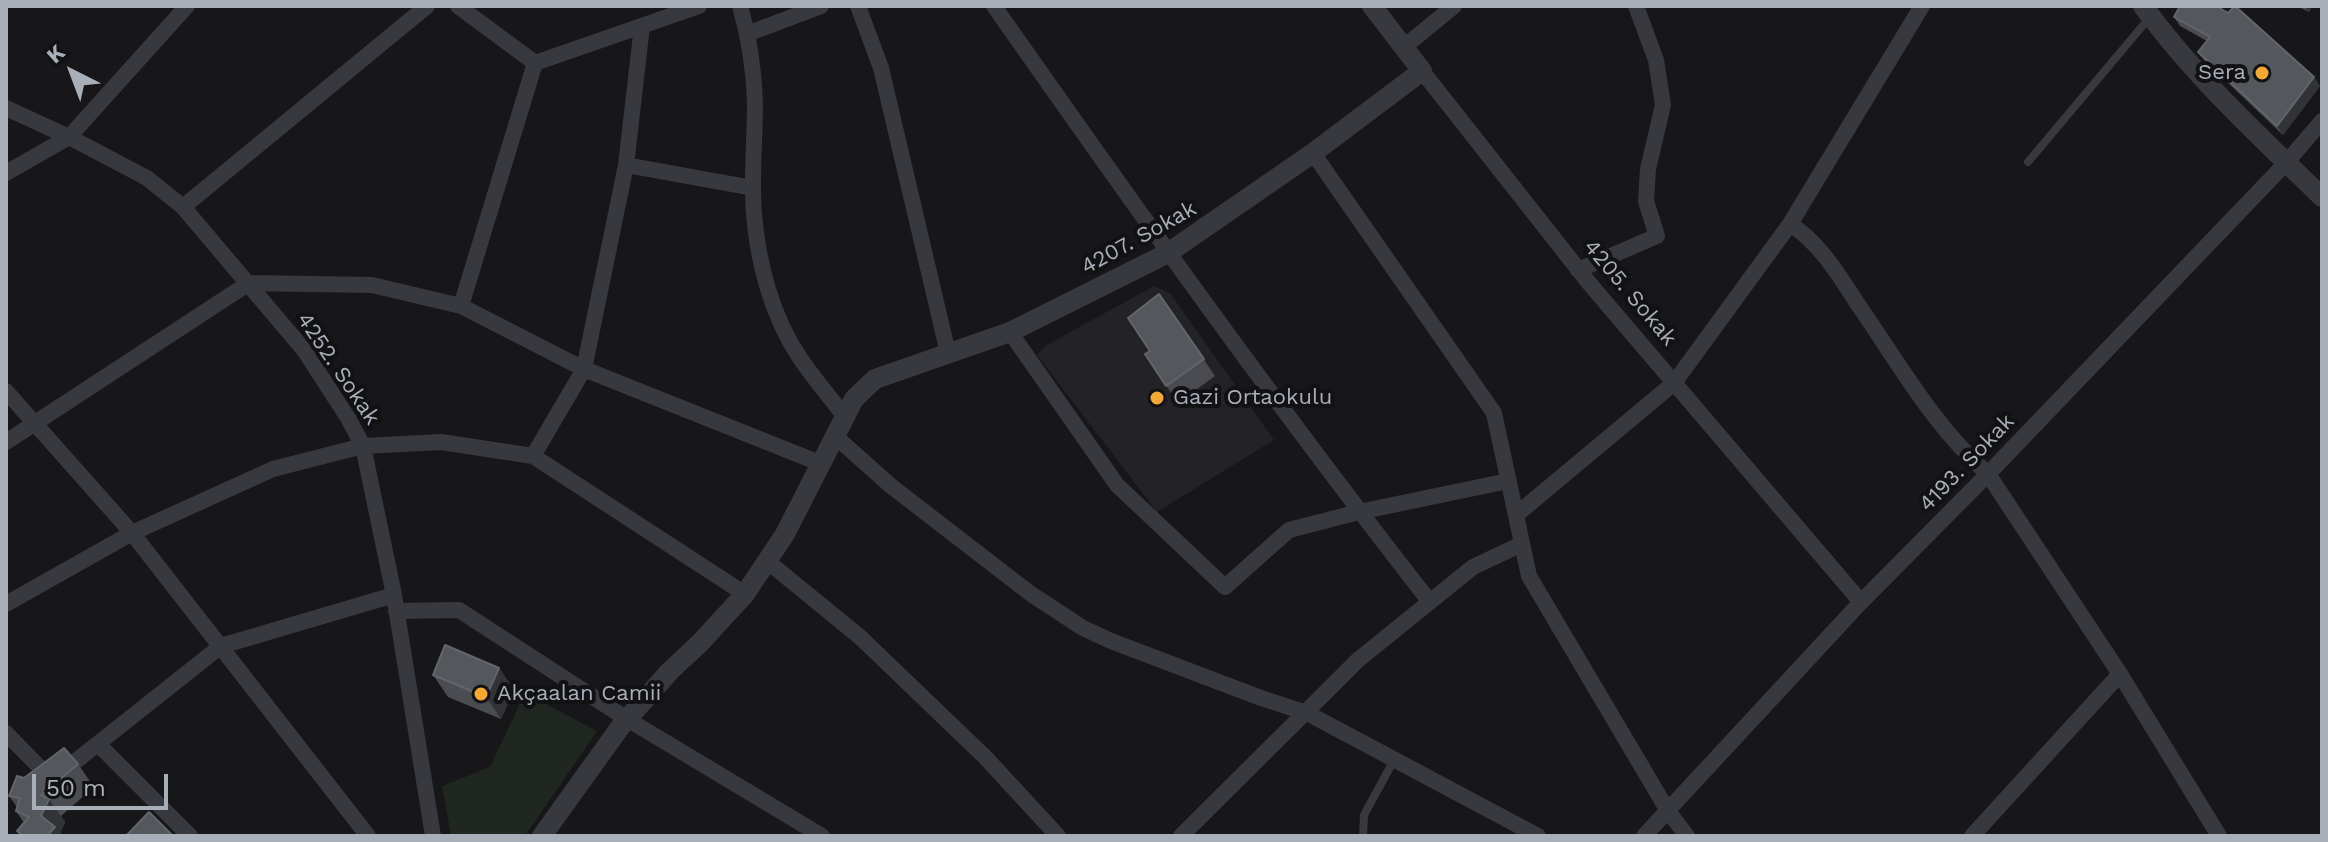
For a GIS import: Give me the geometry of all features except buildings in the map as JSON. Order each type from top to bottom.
[{"type":"street","points":[[6,173],[69,137],[187,6]]},
{"type":"street","points":[[183,207],[427,6]]},
{"type":"street","points":[[458,6],[535,63]]},
{"type":"street","points":[[535,63],[699,6]]},
{"type":"street","points":[[542,836],[627,719],[745,594],[785,534],[850,408],[799,356],[767,286],[757,244],[753,188],[755,101],[747,34],[740,6]]},
{"type":"street","points":[[747,34],[821,6]]},
{"type":"street","points":[[858,6],[881,68],[948,353]]},
{"type":"street","points":[[994,6],[1168,253],[1359,512],[1430,602]]},
{"type":"street","name":"4205. Sokak","points":[[1372,6],[1578,270],[1861,602]]},
{"type":"street","points":[[1404,47],[1454,6]]},
{"type":"street","points":[[1578,270],[1657,236],[1646,201],[1648,169],[1663,105],[1656,60],[1636,6]]},
{"type":"street","points":[[1516,515],[1674,383],[1790,224],[1922,6]]},
{"type":"street","points":[[2150,9],[2179,54],[2214,93],[2322,197]]},
{"type":"street","points":[[533,456],[584,369],[626,165],[642,26]]},
{"type":"street","points":[[461,306],[535,63]]},
{"type":"street","name":"4207. Sokak","points":[[850,408],[875,379],[1010,332],[1168,253],[1313,153],[1422,71]]},
{"type":"street","name":"4252. Sokak","points":[[6,108],[147,178],[183,207],[304,350],[328,384],[363,446],[395,603],[433,836]]},
{"type":"street","name":"4193. Sokak","points":[[1644,836],[1861,602],[1988,474],[2286,163],[2322,121]]},
{"type":"street","points":[[1313,153],[1494,413],[1529,576],[1668,811],[1687,836]]},
{"type":"street","points":[[626,165],[753,188]]},
{"type":"street","points":[[1790,224],[1819,248],[1943,428],[1988,474],[2120,674],[2219,836]]},
{"type":"street","points":[[6,442],[249,283],[372,285],[461,306],[584,369],[822,464]]},
{"type":"street","points":[[1010,332],[1117,485],[1225,587],[1289,530],[1508,481]]},
{"type":"street","points":[[6,391],[132,533],[368,836]]},
{"type":"street","points":[[836,437],[891,486],[1031,594],[1083,628],[1152,657],[1307,713],[1538,836]]},
{"type":"street","points":[[6,604],[132,533],[273,469],[363,446],[441,442],[533,456],[745,594]]},
{"type":"street","points":[[1181,836],[1358,660],[1473,567],[1522,544]]},
{"type":"street","points":[[767,561],[860,637],[985,757],[1058,836]]},
{"type":"street","points":[[6,733],[52,780],[221,646],[395,603],[459,610],[627,719],[822,836]]},
{"type":"street","points":[[1972,836],[2120,674]]},
{"type":"street","points":[[98,744],[190,836]]},
{"type":"lane","points":[[2028,162],[2150,9]]},
{"type":"lane","points":[[1363,836],[1364,815],[1394,760]]},
{"type":"shaded area","name":"Gazi Ortaokulu","points":[[1154,286],[1170,293],[1274,440],[1157,512],[1037,355],[1045,346]]},
{"type":"shaded area","points":[[525,693],[597,731],[525,836],[451,836],[442,786],[490,767]]},
{"type":"place","name":"Sera","points":[[2262,73]]},
{"type":"place","name":"Gazi Ortaokulu","points":[[1157,398]]},
{"type":"place","name":"Akçaalan Camii","points":[[481,694]]}]
